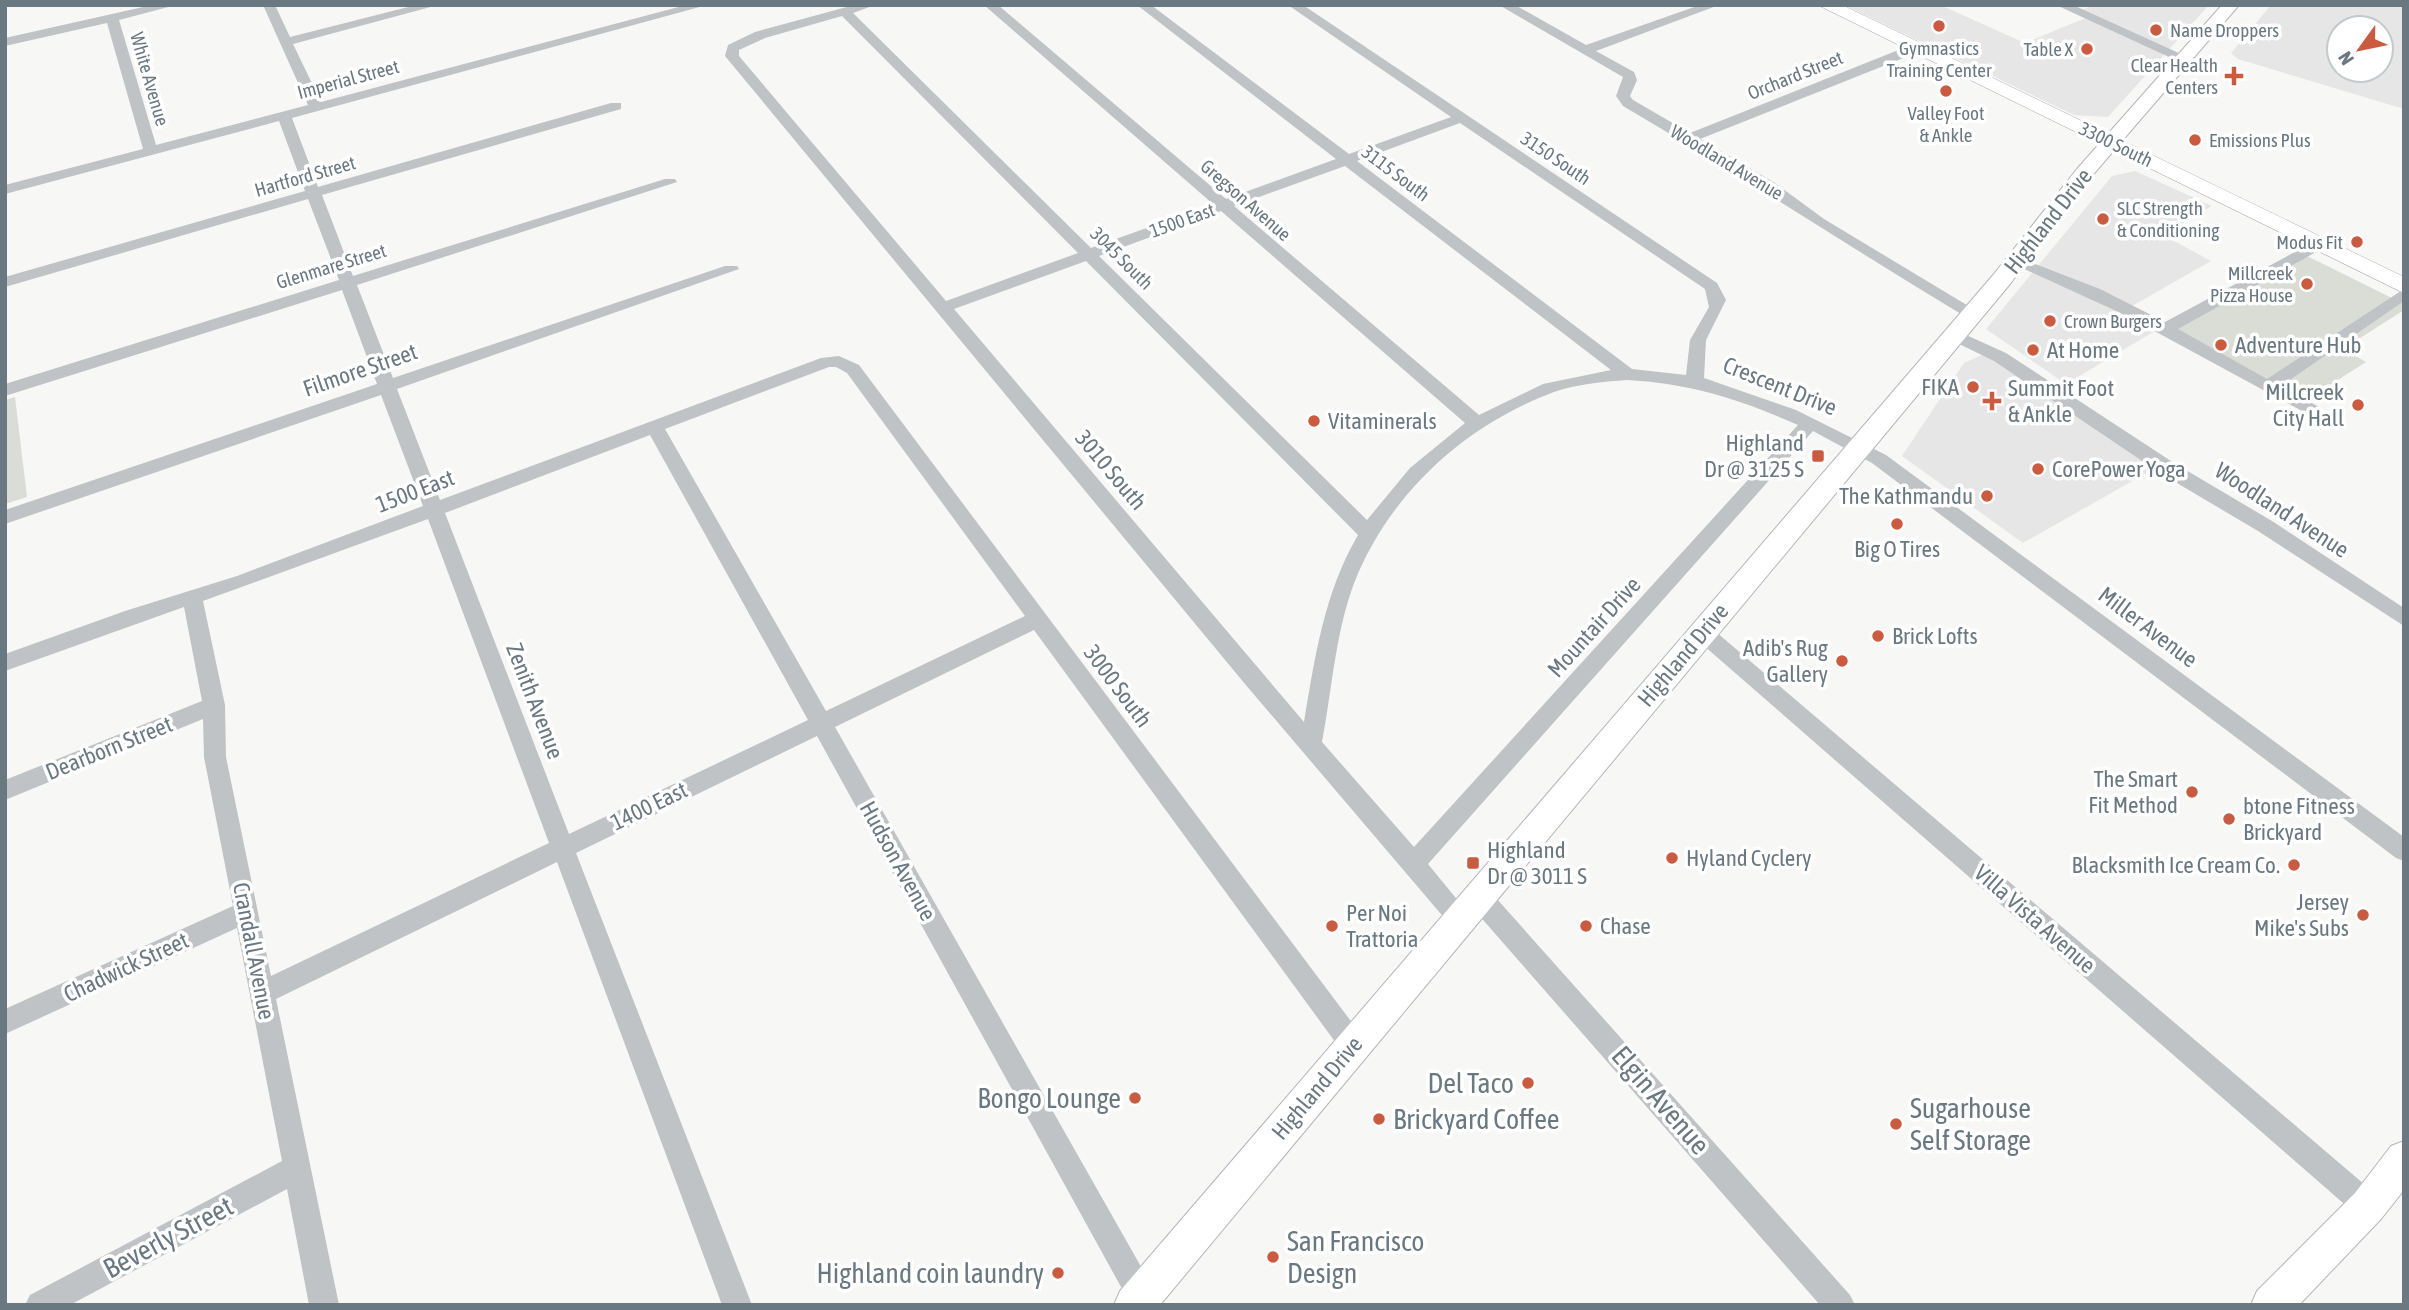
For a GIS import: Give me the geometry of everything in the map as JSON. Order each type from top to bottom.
[{"type":"main road","name":"3300 South","points":[[1827,5],[2319,244],[2401,293]]},
{"type":"main road","name":"Highland Drive","points":[[1138,1300],[1955,335],[2021,256],[2071,189],[2231,5]]},
{"type":"main road","points":[[2271,1305],[2368,1206],[2404,1159]]},
{"type":"street","points":[[5,42],[120,13],[170,5]]},
{"type":"street","points":[[269,5],[316,107]]},
{"type":"street","points":[[286,42],[432,5]]},
{"type":"street","points":[[845,12],[869,5]]},
{"type":"street","name":"Gregson Avenue","points":[[990,5],[1477,423]]},
{"type":"street","name":"3115 South","points":[[1143,5],[1625,372]]},
{"type":"street","name":"3150 South","points":[[1294,5],[1717,293],[1717,310],[1697,344],[1695,380]]},
{"type":"street","name":"Woodland Avenue","points":[[1505,5],[1629,75],[1630,80],[1623,96],[1629,103],[1770,186],[1819,222],[1972,313]]},
{"type":"street","points":[[1585,50],[1713,5]]},
{"type":"street","points":[[2062,5],[2185,59]]},
{"type":"street","name":"Imperial Street","points":[[5,190],[697,6]]},
{"type":"street","name":"3010 South","points":[[845,12],[760,35],[733,48],[732,56],[1253,678],[1311,741],[1414,863],[1470,908]]},
{"type":"street","name":"3045 South","points":[[845,12],[1368,533]]},
{"type":"street","name":"White Avenue","points":[[120,13],[151,151]]},
{"type":"street","name":"Orchard Street","points":[[1689,138],[1916,48]]},
{"type":"street","name":"Hartford Street","points":[[5,282],[616,106]]},
{"type":"street","name":"Zenith Avenue","points":[[284,116],[737,1305]]},
{"type":"street","name":"1500 East","points":[[942,308],[1461,118]]},
{"type":"street","name":"Glenmare Street","points":[[5,390],[670,182]]},
{"type":"street","points":[[2164,330],[2319,244]]},
{"type":"street","points":[[2021,256],[2116,303],[2313,411]]},
{"type":"street","name":"Filmore Street","points":[[5,517],[731,269]]},
{"type":"street","points":[[2267,387],[2401,293]]},
{"type":"street","name":"Woodland Avenue","points":[[1955,335],[2000,357],[2167,468],[2265,526],[2404,618]]},
{"type":"street","name":"1500 East","points":[[5,663],[244,581],[827,362],[839,361]]},
{"type":"street","name":"3000 South","points":[[839,361],[853,369],[1353,1045]]},
{"type":"street","name":"Crescent Drive","points":[[1311,741],[1335,608],[1350,567],[1368,533],[1416,471],[1477,423],[1547,387],[1594,375],[1625,372],[1695,380],[1754,397],[1860,447]]},
{"type":"street","name":"Mountair Drive","points":[[1414,863],[1810,423]]},
{"type":"street","name":"Hudson Avenue","points":[[654,427],[1138,1300]]},
{"type":"street","name":"Miller Avenue","points":[[1860,447],[2404,851]]},
{"type":"street","name":"Crandall Avenue","points":[[192,597],[214,705],[215,757],[324,1305]]},
{"type":"street","name":"1400 East","points":[[262,993],[1037,620]]},
{"type":"street","name":"Villa Vista Avenue","points":[[1702,632],[2368,1206]]},
{"type":"street","name":"Dearborn Street","points":[[5,790],[214,705]]},
{"type":"street","name":"Elgin Avenue","points":[[1470,908],[1840,1305]]},
{"type":"street","name":"Chadwick Street","points":[[5,1023],[246,912]]},
{"type":"street","name":"Beverly Street","points":[[40,1305],[297,1168]]},
{"type":"shaded area","points":[[1844,5],[1940,5],[2025,43],[2093,15],[2082,10],[2094,5],[2209,5],[2108,117],[2074,115]]},
{"type":"shaded area","points":[[2271,5],[2404,5],[2404,109],[2238,59],[2231,53]]},
{"type":"shaded area","points":[[2135,171],[2212,206],[2163,235],[2211,261],[2125,310],[2158,329],[2066,384],[1986,329],[2112,176]]},
{"type":"shaded area","points":[[2307,256],[2404,304],[2404,310],[2343,349],[2366,362],[2305,401],[2174,329]]},
{"type":"shaded area","points":[[1982,355],[1997,361],[2157,467],[2023,543],[1902,456],[1964,363]]},
{"type":"shaded area","points":[[15,397],[27,497],[5,504],[5,400]]},
{"type":"place","name":"Gymnastics Training Center","points":[[1939,26]]},
{"type":"place","name":"Name Droppers","points":[[2156,30]]},
{"type":"place","name":"Table X","points":[[2087,49]]},
{"type":"place","name":"Clear Health Centers","points":[[2234,76]]},
{"type":"place","name":"Valley Foot & Ankle","points":[[1946,91]]},
{"type":"place","name":"Emissions Plus","points":[[2195,140]]},
{"type":"place","name":"SLC Strength & Conditioning","points":[[2103,219]]},
{"type":"place","name":"Modus Fit","points":[[2357,242]]},
{"type":"place","name":"Millcreek Pizza House","points":[[2307,284]]},
{"type":"place","name":"Crown Burgers","points":[[2050,321]]},
{"type":"place","name":"Adventure Hub","points":[[2221,345]]},
{"type":"place","name":"At Home","points":[[2033,350]]},
{"type":"place","name":"FIKA","points":[[1973,387]]},
{"type":"place","name":"Summit Foot & Ankle","points":[[1992,401]]},
{"type":"place","name":"Millcreek City Hall","points":[[2358,405]]},
{"type":"place","name":"Vitaminerals","points":[[1314,421]]},
{"type":"place","name":"Highland Dr @ 3125 S","points":[[1818,456]]},
{"type":"place","name":"CorePower Yoga","points":[[2038,469]]},
{"type":"place","name":"The Kathmandu","points":[[1987,496]]},
{"type":"place","name":"Big O Tires","points":[[1897,524]]},
{"type":"place","name":"Brick Lofts","points":[[1878,636]]},
{"type":"place","name":"Adib's Rug Gallery","points":[[1842,661]]},
{"type":"place","name":"The Smart Fit Method","points":[[2192,792]]},
{"type":"place","name":"btone Fitness Brickyard","points":[[2229,819]]},
{"type":"place","name":"Hyland Cyclery","points":[[1672,858]]},
{"type":"place","name":"Highland Dr @ 3011 S","points":[[1473,863]]},
{"type":"place","name":"Blacksmith Ice Cream Co.","points":[[2294,865]]},
{"type":"place","name":"Jersey Mike's Subs","points":[[2363,915]]},
{"type":"place","name":"Per Noi Trattoria","points":[[1332,926]]},
{"type":"place","name":"Chase","points":[[1586,926]]},
{"type":"place","name":"Del Taco","points":[[1528,1083]]},
{"type":"place","name":"Bongo Lounge","points":[[1135,1098]]},
{"type":"place","name":"Brickyard Coffee","points":[[1379,1119]]},
{"type":"place","name":"Sugarhouse Self Storage","points":[[1896,1124]]},
{"type":"place","name":"San Francisco Design","points":[[1273,1257]]},
{"type":"place","name":"Highland coin laundry","points":[[1058,1273]]}]
